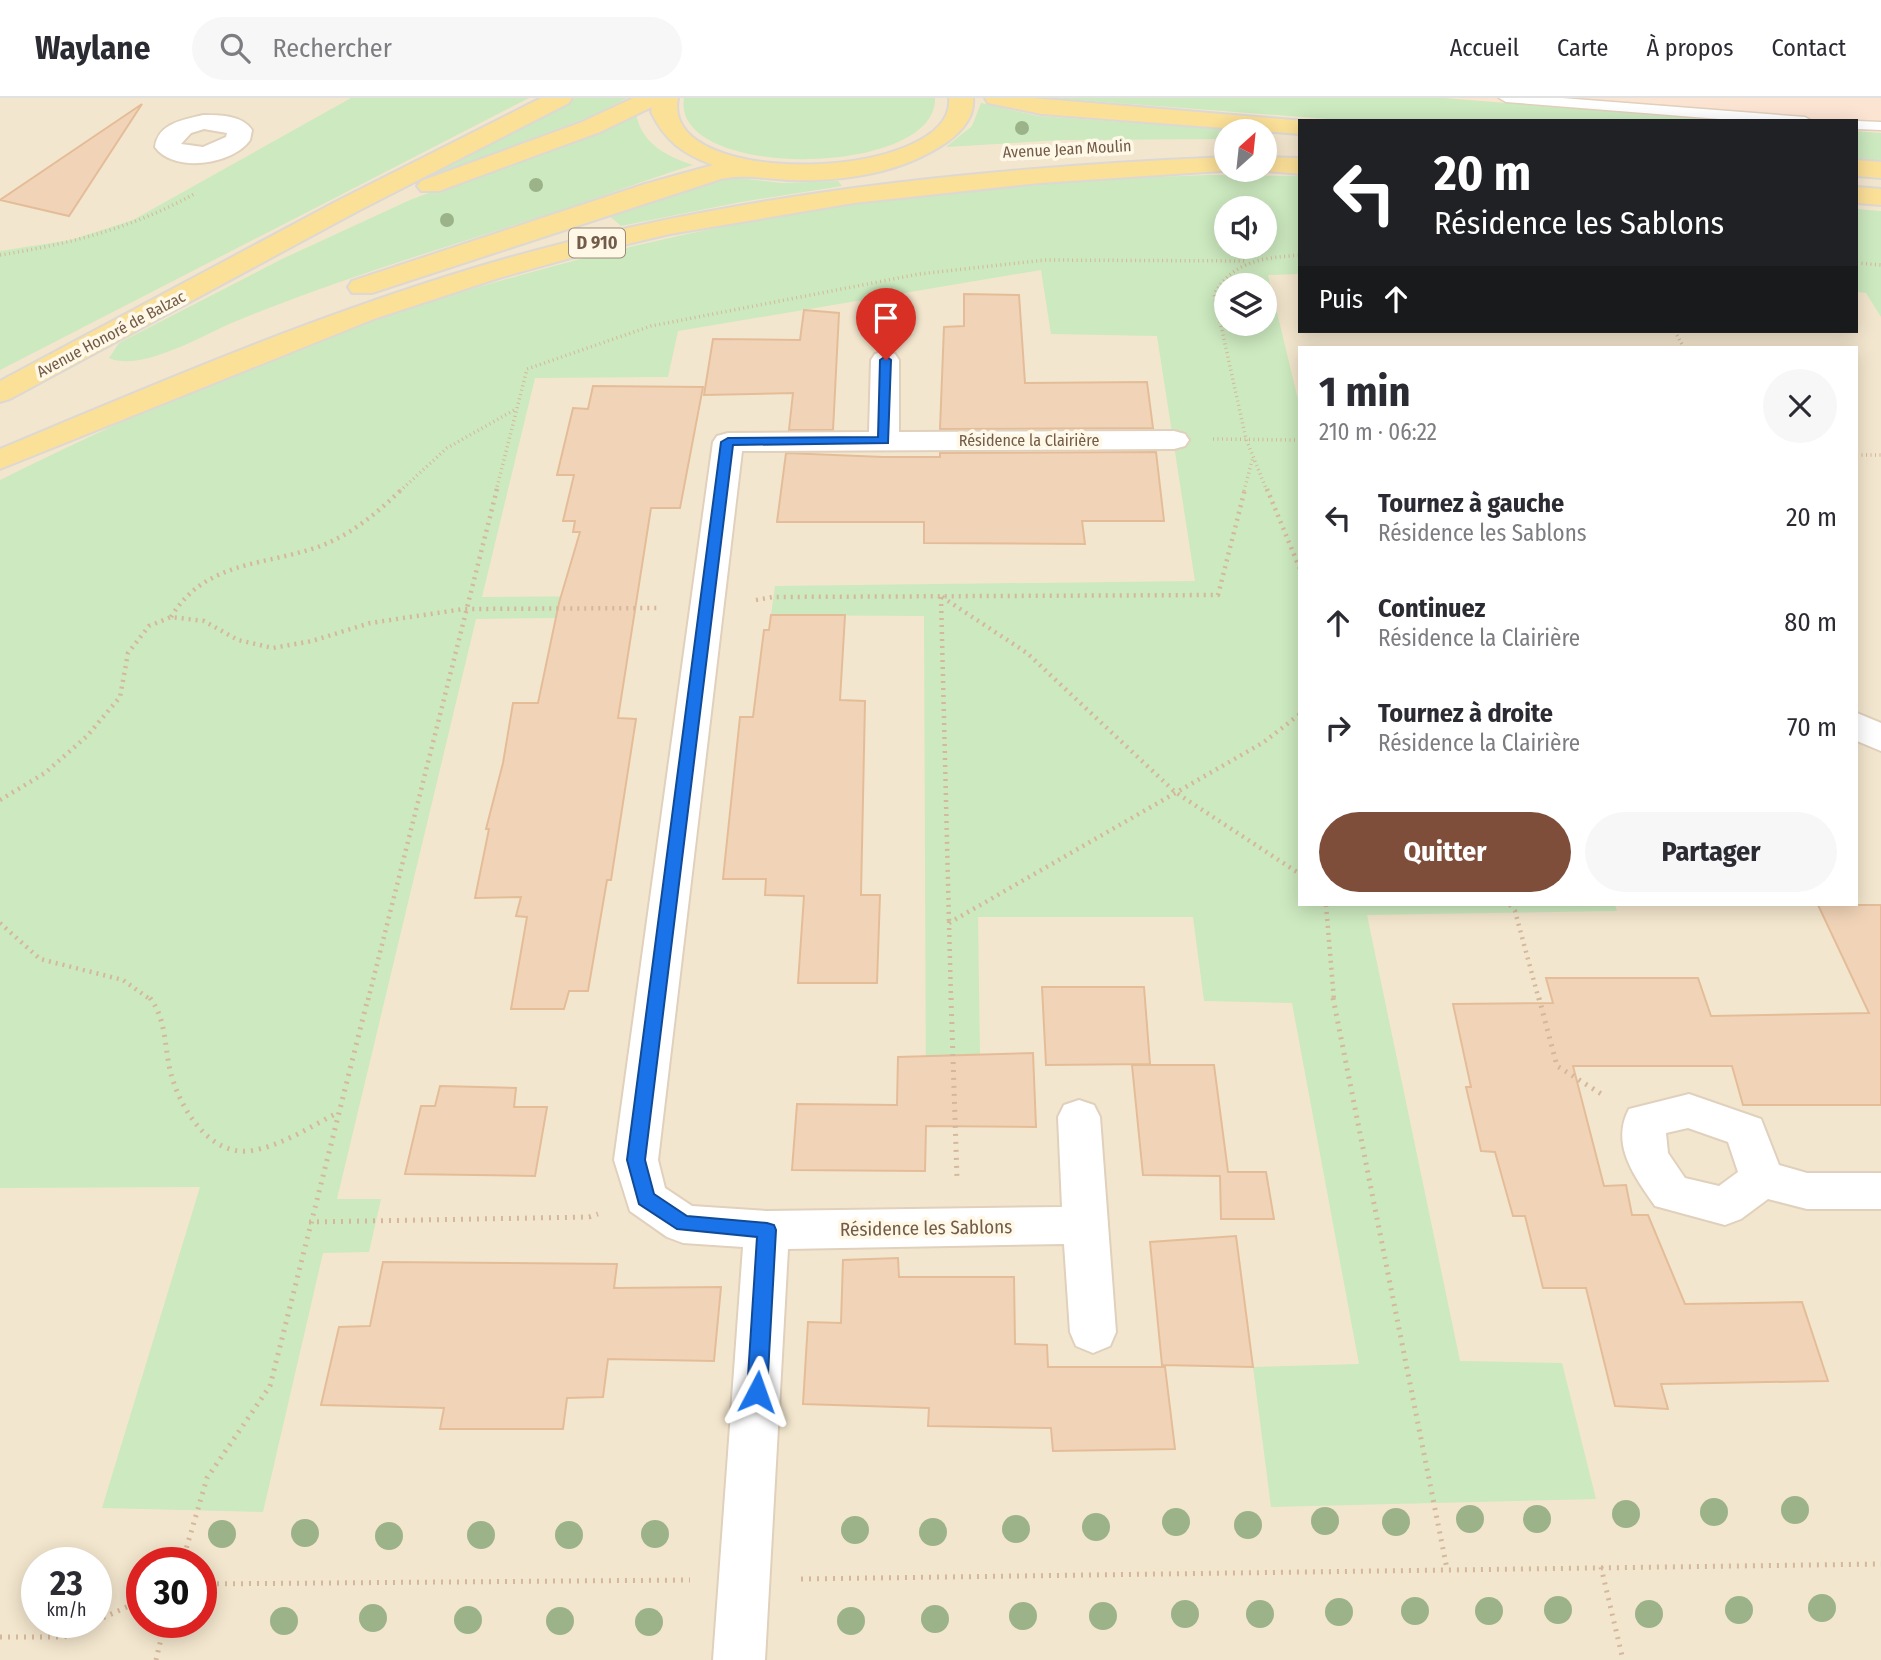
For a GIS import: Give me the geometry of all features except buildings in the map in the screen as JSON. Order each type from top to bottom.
[{"type":"main road","points":[[222,275],[383,185],[560,98]]},
{"type":"main road","points":[[222,275],[384,204],[591,127],[652,98]]},
{"type":"main road","points":[[666,98],[663,112],[674,134],[702,153],[744,166],[785,172],[829,172],[871,166],[908,155],[937,141],[955,123],[962,104],[961,98]]},
{"type":"main road","name":"Avenue Jean Moulin","points":[[997,98],[1041,107],[1298,127]]},
{"type":"main road","name":"Avenue Jean Moulin","points":[[1095,147],[1214,146]]},
{"type":"main road","points":[[1278,148],[1298,149]]},
{"type":"main road","points":[[908,155],[958,155]]},
{"type":"main road","name":"D 910","points":[[0,460],[226,363],[338,321],[488,272],[592,244],[702,219],[930,184],[1134,168],[1214,165]]},
{"type":"main road","points":[[1278,165],[1298,166]]},
{"type":"main road","name":"D 910","points":[[0,449],[82,404],[160,367],[302,309],[448,255],[564,221],[688,178],[744,166]]},
{"type":"main road","points":[[1858,168],[1881,170]]},
{"type":"main road","points":[[1858,195],[1881,197]]},
{"type":"main road","name":"Avenue Honoré de Balzac","points":[[0,393],[222,275]]},
{"type":"street","points":[[206,110],[240,130],[237,140],[223,150],[202,156],[180,155],[168,148],[169,137],[206,110]]},
{"type":"street","points":[[884,441],[886,360]]},
{"type":"street","name":"Résidence la Clairière","points":[[646,1198],[636,1160],[728,442],[1174,440]]},
{"type":"street","points":[[1858,726],[1881,739]]},
{"type":"street","points":[[1689,1111],[1746,1131],[1762,1179],[1726,1206],[1671,1193],[1646,1157],[1644,1121],[1689,1111]]},
{"type":"street","points":[[1079,1117],[1093,1332]]},
{"type":"street","points":[[1762,1179],[1807,1191],[1881,1191]]},
{"type":"street","name":"Résidence les Sablons","points":[[646,1198],[683,1224],[767,1230],[1086,1225]]},
{"type":"street","points":[[739,1660],[767,1230]]},
{"type":"lane","points":[[1506,98],[1779,119]]},
{"type":"lane","points":[[1858,125],[1881,127]]},
{"type":"path","points":[[0,256],[63,246],[116,232],[158,215],[218,179],[202,156]]},
{"type":"path","points":[[187,1547],[206,1478],[270,1386],[464,609],[527,369],[651,326],[919,274],[1045,260],[1247,261],[1298,255]]},
{"type":"path","points":[[1247,261],[1223,276],[1214,294],[1245,439],[1298,564]]},
{"type":"path","points":[[1858,263],[1881,265]]},
{"type":"path","points":[[172,617],[178,600],[190,589],[227,572],[318,547],[358,528],[390,504],[438,456],[480,426],[517,409]]},
{"type":"path","points":[[1174,440],[1298,440]]},
{"type":"path","points":[[1858,455],[1881,455]]},
{"type":"path","points":[[0,800],[46,773],[87,736],[120,697],[128,653],[149,626],[172,617],[204,621],[238,640],[272,648],[312,641],[370,623],[464,609],[706,608],[773,597],[1217,595],[1253,457]]},
{"type":"path","points":[[941,596],[1027,653],[1175,792],[1298,873]]},
{"type":"path","points":[[941,596],[959,1227]]},
{"type":"path","points":[[949,923],[1264,742],[1298,716]]},
{"type":"path","points":[[1326,906],[1331,987],[1447,1569]]},
{"type":"path","points":[[1511,906],[1515,911],[1557,1066],[1644,1121]]},
{"type":"path","points":[[0,923],[16,942],[41,960],[125,980],[151,998],[164,1027],[172,1074],[186,1113],[209,1138],[244,1152],[282,1140],[337,1113]]},
{"type":"path","points":[[309,1223],[589,1217],[646,1198]]},
{"type":"path","points":[[217,1584],[745,1580],[1881,1564]]},
{"type":"path","points":[[1601,1567],[1623,1660]]},
{"type":"path","points":[[0,1637],[21,1637]]},
{"type":"path","points":[[156,1660],[161,1638]]},
{"type":"shaded area","points":[[0,98],[1881,98],[1881,1660],[0,1660]]},
{"type":"shaded area","points":[[1138,98],[1881,98],[1881,152],[1858,150],[1858,119],[1425,119]]},
{"type":"green space","points":[[351,98],[529,98],[0,370],[0,251],[71,240],[133,220]]},
{"type":"green space","points":[[575,98],[627,98],[592,116],[394,190],[390,188]]},
{"type":"green space","points":[[684,98],[935,98],[925,124],[895,143],[853,155],[805,159],[758,156],[718,144],[691,125]]},
{"type":"green space","points":[[1052,98],[1444,98],[1705,119],[1328,119]]},
{"type":"green space","points":[[981,103],[1038,116],[1214,129],[1214,139],[1062,140],[946,147],[972,126]]},
{"type":"green space","points":[[636,114],[650,141],[665,153],[693,165],[309,293],[153,357],[122,361],[109,358],[119,343],[282,259],[410,200]]},
{"type":"green space","points":[[1858,131],[1881,133],[1881,161],[1858,159]]},
{"type":"green space","points":[[1208,175],[1214,175],[1214,182],[1278,182],[1278,176],[1298,176],[1298,274],[1214,273],[1214,336],[1277,336],[1277,312],[1298,400],[1298,906],[1615,906],[1617,911],[1367,915],[1460,1361],[1562,1363],[1596,1499],[1271,1507],[1253,1367],[1359,1364],[1292,1003],[1204,1001],[1193,917],[978,917],[981,1126],[926,1105],[924,616],[771,615],[775,586],[1195,581],[1157,336],[1051,334],[1041,270],[678,331],[668,377],[535,378],[482,597],[632,596],[556,618],[476,619],[337,1199],[381,1199],[369,1252],[323,1253],[263,1512],[102,1508],[200,1187],[0,1188],[0,480],[180,396],[272,357],[441,298],[595,256],[750,221],[908,196],[1014,185]]},
{"type":"green space","points":[[731,177],[782,183],[838,181],[842,186],[741,202],[621,226],[606,213],[696,182]]},
{"type":"green space","points":[[1858,209],[1881,211],[1881,317],[1866,293],[1858,292]]},
{"type":"route","points":[[757,1392],[767,1230],[683,1224],[646,1198],[636,1160],[728,442],[884,441],[886,360]]}]
